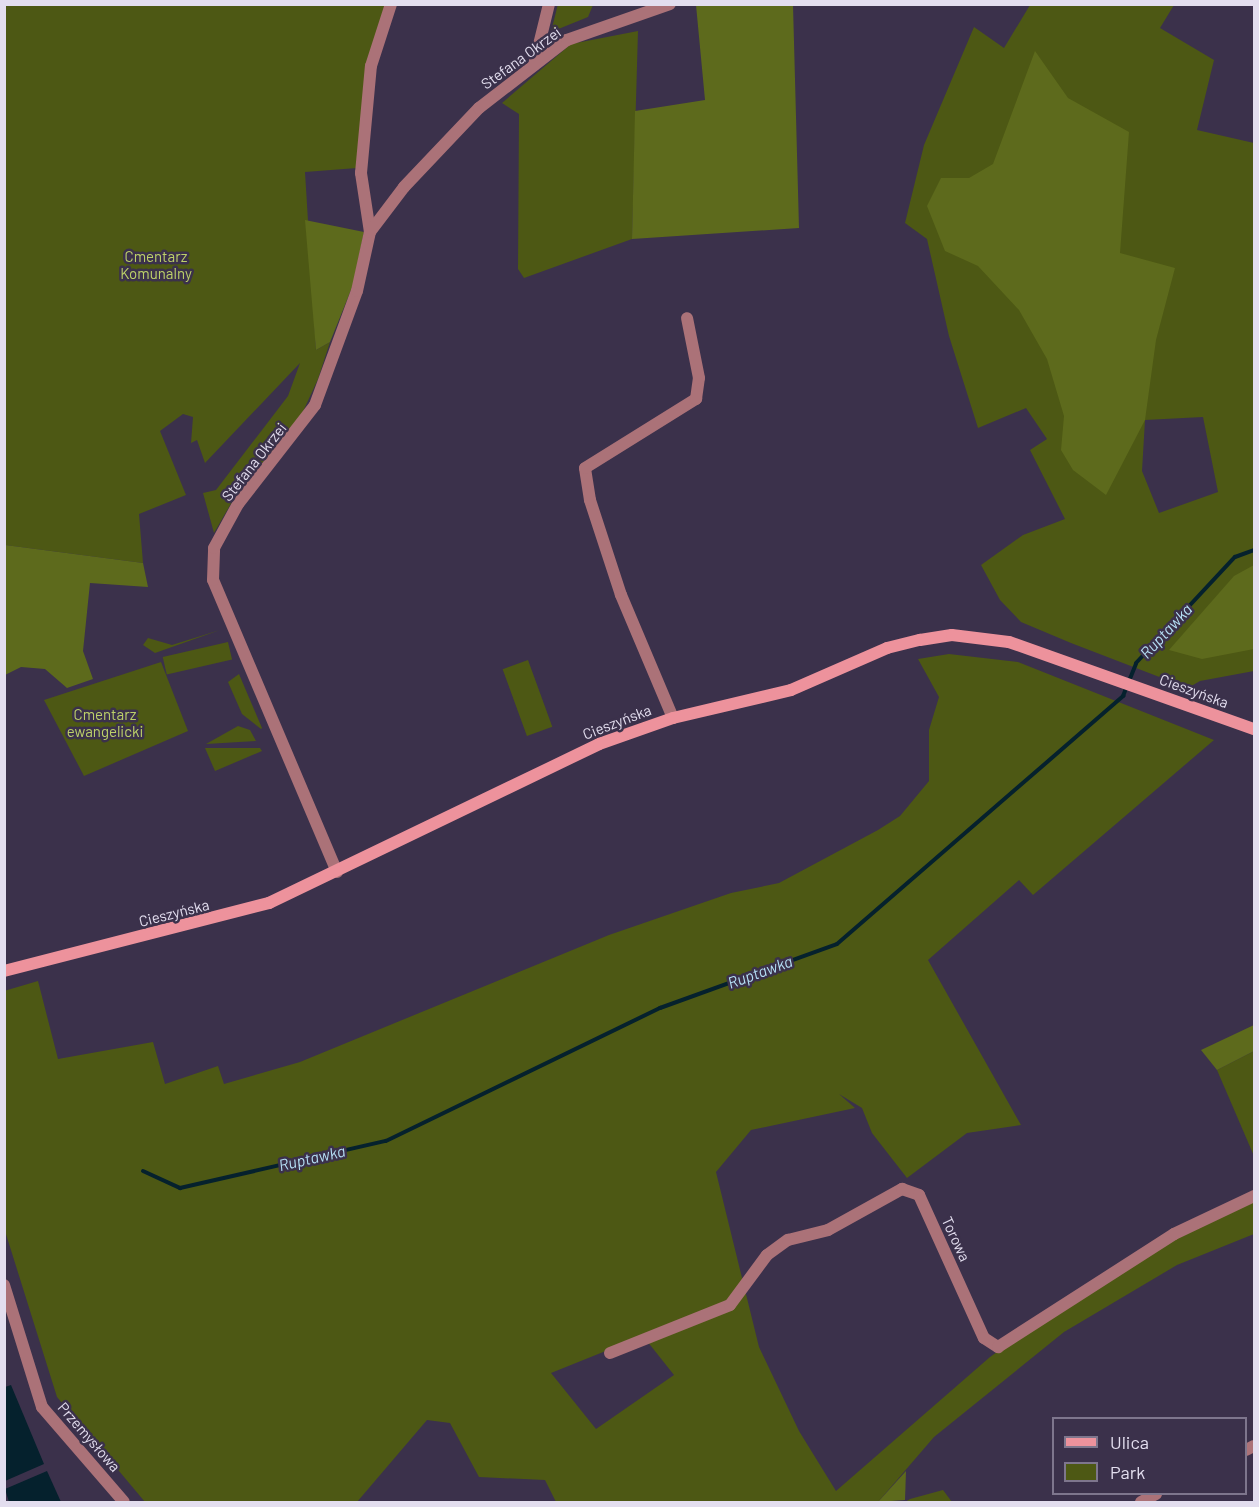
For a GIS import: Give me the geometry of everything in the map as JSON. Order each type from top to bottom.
[{"type":"main road","name":"Cieszyńska","points":[[4,971],[246,910],[337,872],[599,744],[673,718],[750,703],[887,648],[952,635],[1017,644],[1254,729]]},
{"type":"street","name":"Stefana Okrzei","points":[[337,872],[210,563],[238,504],[315,405],[357,291],[370,232],[362,173],[371,66],[391,4]]},
{"type":"street","points":[[534,65],[549,4]]},
{"type":"street","name":"Stefana Okrzei","points":[[370,232],[479,108],[534,65],[567,40],[670,4]]},
{"type":"street","points":[[673,718],[621,595],[590,500],[585,468],[696,399],[699,378],[687,318]]},
{"type":"street","name":"Torowa","points":[[610,1353],[730,1305],[767,1255],[788,1240],[828,1230],[902,1189],[919,1195],[984,1338],[998,1347],[1174,1234],[1254,1196]]},
{"type":"street","name":"Przemysłowa","points":[[4,1285],[42,1407],[124,1503]]},
{"type":"street","points":[[1141,1503],[1154,1495]]},
{"type":"green space","points":[[558,4],[593,5],[588,17],[551,32]]},
{"type":"green space","name":"Cmentarz Komunalny","points":[[4,5],[386,5],[357,168],[305,172],[316,350],[330,342],[318,379],[300,418],[237,493],[214,533],[203,493],[216,490],[288,396],[300,363],[205,463],[197,440],[191,443],[193,417],[183,414],[160,431],[186,495],[139,514],[143,563],[5,545]]},
{"type":"green space","points":[[696,5],[793,5],[799,228],[632,239],[635,111],[705,100]]},
{"type":"green space","points":[[1030,5],[1174,5],[1160,28],[1214,60],[1197,130],[1254,143],[1254,671],[1200,681],[1188,688],[1071,643],[1021,622],[1000,600],[981,565],[1023,535],[1065,519],[1030,450],[1047,439],[1026,408],[978,428],[949,336],[927,239],[905,223],[924,145],[974,27],[1004,48]],"holes":[[[1203,417],[1218,492],[1159,513],[1142,471],[1145,420]]]},
{"type":"green space","points":[[638,31],[632,239],[524,278],[518,269],[519,114],[502,103],[571,44]]},
{"type":"green space","points":[[1035,51],[1068,98],[1129,132],[1120,253],[1175,268],[1156,340],[1145,420],[1106,495],[1073,470],[1061,450],[1064,416],[1047,359],[1019,310],[978,266],[945,251],[927,206],[941,178],[969,178],[993,164]]},
{"type":"green space","points":[[305,220],[364,232],[353,285],[330,342],[316,350]]},
{"type":"green space","points":[[5,545],[143,563],[148,587],[90,583],[83,651],[93,679],[67,688],[45,669],[21,667],[5,675]]},
{"type":"green space","points":[[1254,565],[1254,649],[1202,659],[1169,650],[1234,576]]},
{"type":"green space","points":[[220,630],[155,653],[143,645],[148,638],[172,645]]},
{"type":"green space","points":[[228,642],[232,660],[167,675],[163,657]]},
{"type":"green space","points":[[949,654],[1018,662],[1214,740],[1033,895],[1019,880],[928,960],[1021,1125],[967,1133],[907,1178],[872,1133],[862,1108],[839,1094],[855,1108],[751,1130],[716,1172],[759,1347],[799,1431],[836,1491],[990,1357],[1051,1314],[1188,1231],[1254,1200],[1254,1234],[1177,1265],[1064,1332],[934,1437],[878,1502],[556,1502],[545,1480],[479,1477],[450,1423],[427,1420],[357,1502],[145,1502],[57,1397],[5,1231],[4,991],[38,981],[58,1059],[153,1042],[165,1084],[218,1066],[224,1084],[300,1062],[609,935],[731,893],[779,883],[900,816],[929,781],[929,730],[939,697],[918,659]],"holes":[[[643,1336],[674,1375],[596,1429],[551,1373]]]},
{"type":"green space","points":[[528,660],[552,727],[527,736],[503,669]]},
{"type":"green space","name":"Cmentarz ewangelicki","points":[[161,662],[188,731],[84,776],[44,700]]},
{"type":"green space","points":[[239,674],[261,729],[242,714],[228,682]]},
{"type":"green space","points":[[238,726],[250,730],[256,741],[206,744]]},
{"type":"green space","points":[[205,748],[260,748],[262,751],[215,771]]},
{"type":"green space","points":[[1254,1025],[1254,1051],[1217,1070],[1201,1050]]},
{"type":"green space","points":[[1254,1051],[1254,1156],[1217,1070]]},
{"type":"green space","points":[[906,1471],[905,1500],[878,1502]]},
{"type":"green space","points":[[943,1490],[952,1502],[905,1502],[910,1499]]},
{"type":"water","points":[[11,1385],[44,1464],[5,1481],[5,1387]]},
{"type":"water","points":[[47,1471],[61,1502],[9,1502],[5,1489]]},
{"type":"waterway","name":"Ruptawka","points":[[143,1171],[180,1188],[386,1141],[660,1008],[837,944],[1123,696],[1136,663],[1235,557],[1254,550]]}]
